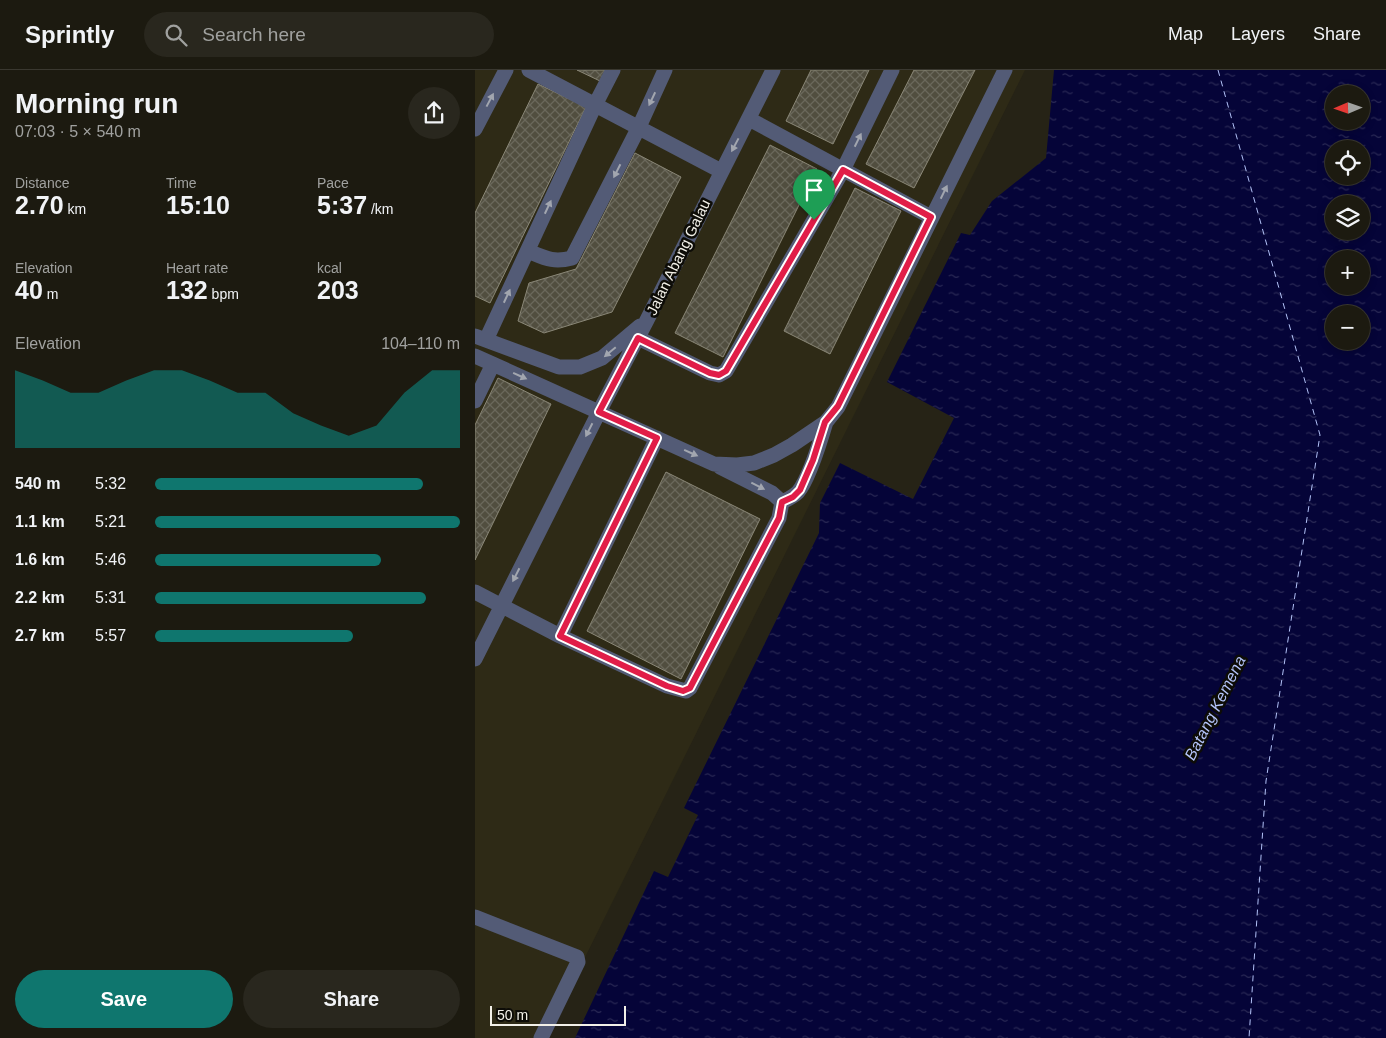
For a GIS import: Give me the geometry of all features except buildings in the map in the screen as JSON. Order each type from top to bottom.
[{"type":"street","points":[[475,129],[506,70]]},
{"type":"street","points":[[529,70],[721,171]]},
{"type":"street","points":[[613,70],[595,104],[527,251],[481,338],[559,367],[580,367],[602,358],[647,320]]},
{"type":"street","points":[[527,251],[550,260],[560,261],[572,258],[639,128],[665,70]]},
{"type":"street","name":"Jalan Abang Galau","points":[[475,659],[773,70]]},
{"type":"street","points":[[638,338],[710,373],[719,375],[726,371],[843,170],[892,70]]},
{"type":"street","points":[[714,464],[737,465],[754,463],[792,445],[825,422],[838,406],[1005,70]]},
{"type":"street","points":[[749,119],[931,217]]},
{"type":"street","points":[[475,356],[714,464],[772,493],[782,502]]},
{"type":"street","points":[[475,401],[493,364]]},
{"type":"street","points":[[782,502],[793,497],[800,490],[813,460],[825,422]]},
{"type":"street","points":[[560,636],[657,438]]},
{"type":"street","points":[[475,592],[560,636],[667,686],[683,691],[690,688],[779,518],[782,502]]},
{"type":"street","points":[[478,920],[577,957],[578,962],[541,1038]]},
{"type":"shaded area","points":[[475,70],[1025,70],[545,1038],[475,1038]]},
{"type":"water","name":"Batang Kemena","points":[[1054,70],[1386,70],[1386,1038],[575,1038],[654,871],[668,877],[698,815],[684,808],[819,533],[820,503],[840,463],[913,499],[954,418],[887,382],[961,233],[970,235],[992,201],[1046,158]]},
{"type":"ferry route","points":[[1218,70],[1320,435],[1266,781],[1249,1038]]},
{"type":"route","points":[[843,170],[931,217],[838,406],[825,422],[813,460],[800,490],[793,497],[782,502],[779,518],[690,688],[683,691],[667,686],[560,636],[657,438],[599,412],[638,338],[710,373],[719,375],[726,371],[814,220],[843,170]]}]
